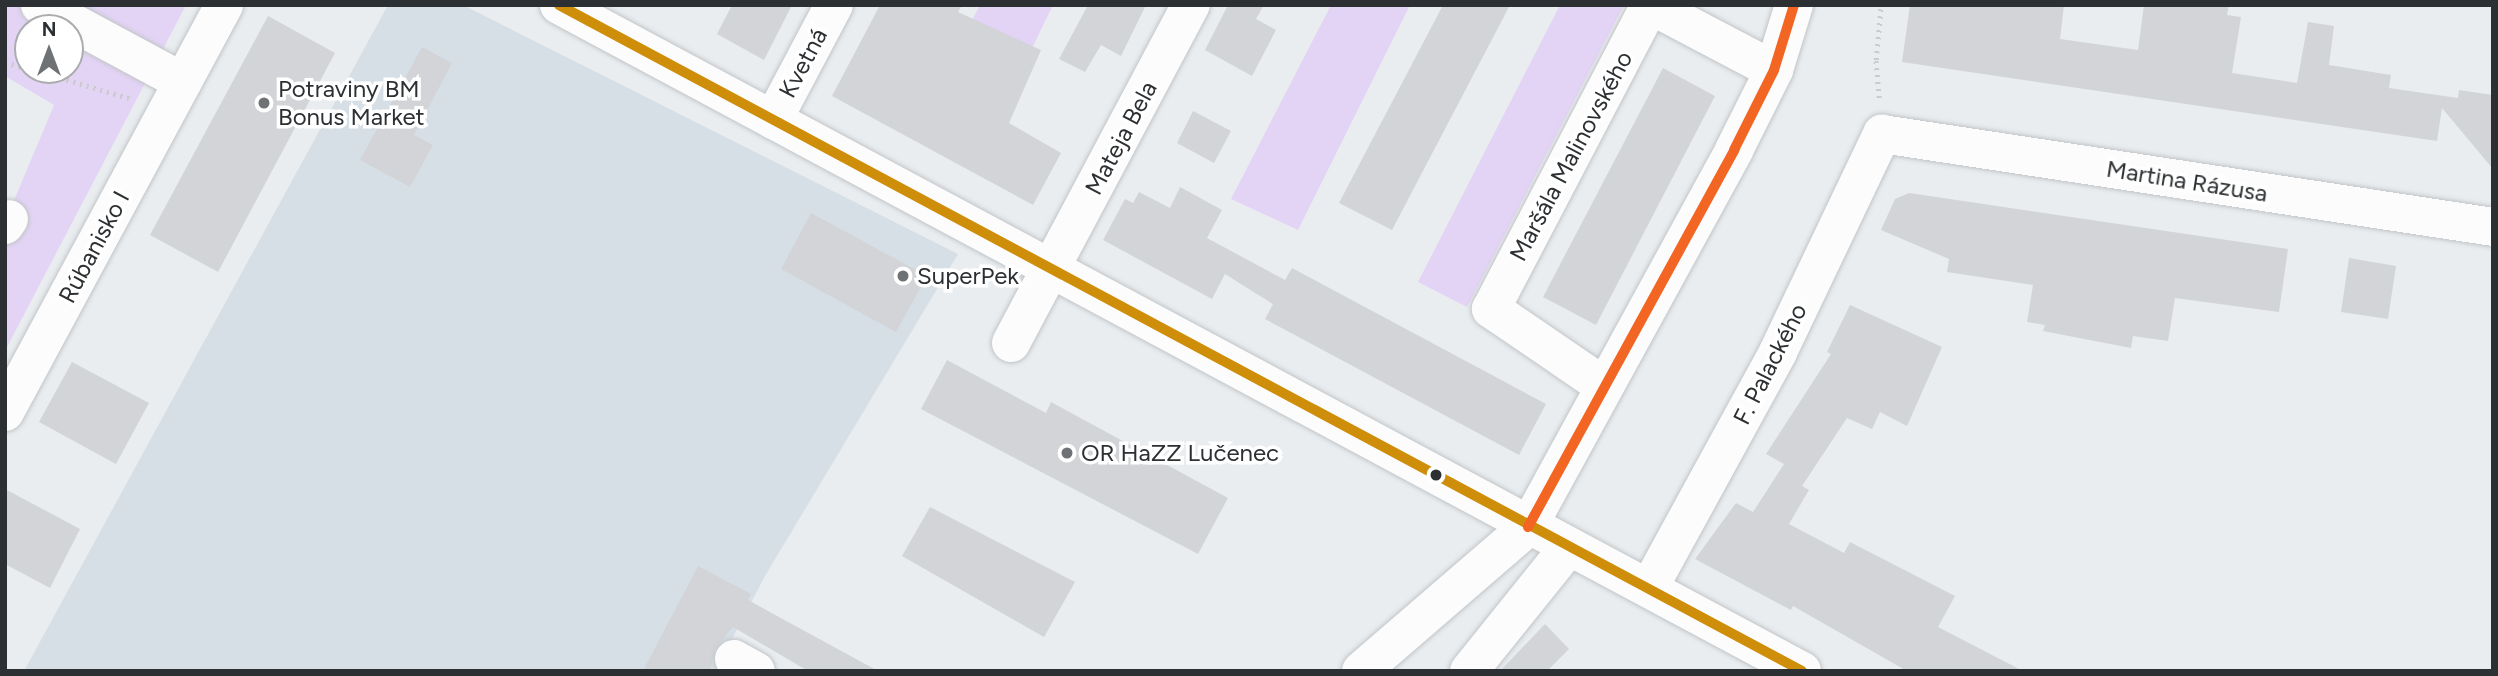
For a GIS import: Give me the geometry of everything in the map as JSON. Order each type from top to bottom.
[{"type":"street","points":[[40,5],[176,96]]},
{"type":"street","name":"Rúbanisko I","points":[[11,387],[176,96],[224,5]]},
{"type":"street","points":[[559,5],[1528,527],[1649,588],[1802,671]]},
{"type":"street","name":"Kvetná","points":[[773,120],[834,5]]},
{"type":"street","name":"Mateja Bela","points":[[1011,343],[1191,5]]},
{"type":"street","name":"Maršála Malinovského","points":[[1604,386],[1491,309],[1650,5],[1774,70]]},
{"type":"street","points":[[1361,671],[1528,527],[1774,70],[1794,5]]},
{"type":"street","name":"Martina Rázusa","points":[[1882,134],[2493,227]]},
{"type":"street","name":"F. Palackého","points":[[1649,588],[1778,352],[1882,134]]},
{"type":"street","points":[[1469,671],[1568,548]]},
{"type":"path","points":[[1881,5],[1876,60],[1882,134]]},
{"type":"path","points":[[84,79],[176,96]]},
{"type":"shaded area","points":[[5,5],[186,5],[6,349],[5,222],[54,105],[19,84],[84,84],[84,14],[14,14],[14,81],[5,76]]},
{"type":"shaded area","points":[[388,5],[463,5],[958,254],[765,576],[715,671],[24,671]]},
{"type":"shaded area","points":[[980,5],[1053,5],[1016,81],[956,51]]},
{"type":"shaded area","points":[[1331,5],[1410,5],[1298,230],[1231,199]]},
{"type":"shaded area","points":[[1560,5],[1624,5],[1467,307],[1418,282]]},
{"type":"building","points":[[732,5],[792,5],[764,60],[717,34]]},
{"type":"building","points":[[880,5],[962,5],[958,12],[1041,50],[1009,123],[1061,153],[1033,205],[832,96]]},
{"type":"building","points":[[1088,5],[1146,5],[1121,56],[1101,45],[1085,72],[1059,59]]},
{"type":"building","points":[[1228,5],[1264,5],[1256,19],[1276,30],[1252,76],[1205,50]]},
{"type":"building","points":[[1443,5],[1510,5],[1392,230],[1339,203]]},
{"type":"building","points":[[1910,5],[2064,5],[2060,39],[2138,50],[2144,5],[2229,5],[2227,15],[2241,17],[2232,73],[2297,83],[2308,22],[2334,26],[2329,65],[2391,75],[2389,88],[2458,98],[2459,90],[2493,95],[2493,169],[2442,108],[2437,141],[1902,62]]},
{"type":"building","name":"Potraviny BM Bonus Market","points":[[268,16],[335,53],[218,272],[150,235]]},
{"type":"building","points":[[422,47],[452,63],[414,135],[433,145],[410,187],[360,160]]},
{"type":"building","points":[[1663,68],[1715,96],[1596,325],[1543,297]]},
{"type":"building","points":[[1193,111],[1231,131],[1214,163],[1177,143]]},
{"type":"building","points":[[1180,187],[1222,210],[1207,238],[1285,280],[1292,268],[1546,404],[1519,455],[1265,319],[1273,304],[1225,274],[1212,299],[1103,240],[1125,199],[1133,203],[1139,192],[1170,208]]},
{"type":"building","points":[[1909,193],[2288,249],[2279,312],[2175,298],[2168,341],[2133,336],[2131,348],[2043,331],[2045,325],[2027,322],[2033,285],[1947,272],[1949,259],[1881,230],[1895,199]]},
{"type":"building","points":[[811,213],[927,276],[896,332],[781,269]]},
{"type":"building","points":[[2349,258],[2396,266],[2388,319],[2341,312]]},
{"type":"building","points":[[1850,305],[1942,347],[1907,426],[1880,412],[1872,429],[1847,418],[1802,486],[1809,490],[1789,524],[1844,553],[1850,542],[1955,596],[1938,627],[2023,671],[1907,671],[1793,606],[1791,610],[1695,559],[1736,503],[1753,512],[1784,464],[1766,454],[1831,354],[1827,352]]},
{"type":"building","points":[[947,360],[1046,413],[1051,402],[1228,498],[1198,554],[921,409]]},
{"type":"building","points":[[72,362],[149,403],[116,464],[39,422]]},
{"type":"building","points":[[5,489],[80,529],[50,588],[5,564]]},
{"type":"building","points":[[930,507],[1075,582],[1044,637],[902,556]]},
{"type":"building","points":[[698,566],[751,594],[748,600],[878,671],[808,671],[733,627],[715,649],[710,671],[643,671]]},
{"type":"building","points":[[1545,624],[1569,649],[1547,671],[1500,671]]},
{"type":"transit line","points":[[559,5],[1802,671]]},
{"type":"transit line","points":[[1528,527],[1734,150],[1774,70],[1794,5]]},
{"type":"place","name":"Potraviny BM Bonus Market","points":[[264,103]]},
{"type":"place","name":"SuperPek","points":[[903,276]]},
{"type":"place","name":"OR HaZZ Lučenec","points":[[1067,453]]}]
